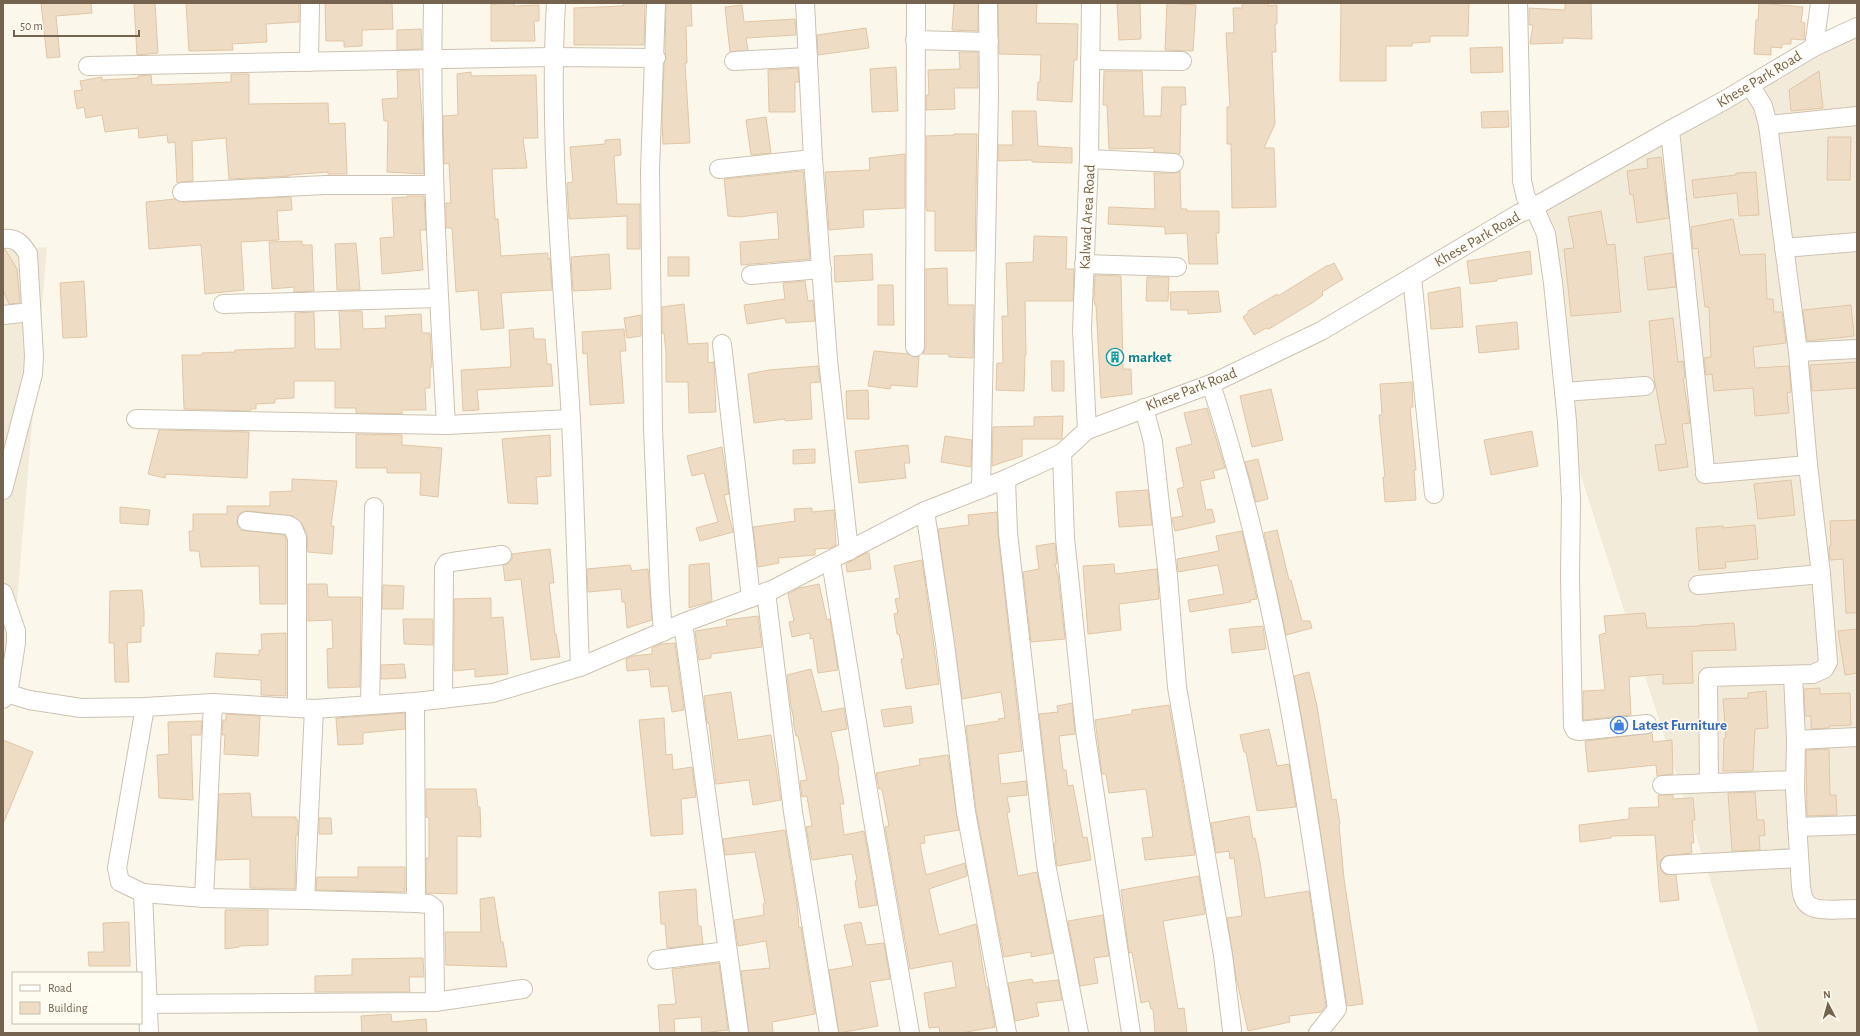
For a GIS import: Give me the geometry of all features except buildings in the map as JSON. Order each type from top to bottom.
[{"type":"street","points":[[309,62],[310,3]]},
{"type":"street","points":[[433,3],[433,185],[446,425]]},
{"type":"street","points":[[556,3],[553,57],[559,251],[571,419],[580,667]]},
{"type":"street","points":[[656,3],[656,58],[650,170],[653,428],[663,632]]},
{"type":"street","points":[[805,3],[813,159],[828,360],[849,551]]},
{"type":"street","points":[[915,347],[916,3]]},
{"type":"street","points":[[981,489],[989,95],[988,3]]},
{"type":"street","name":"Kalwad Area Road","points":[[1087,430],[1082,329],[1089,159],[1091,3]]},
{"type":"street","points":[[1518,3],[1522,181],[1526,198],[1534,208],[1546,234],[1553,283],[1564,392],[1571,500],[1570,577],[1573,726],[1575,730],[1579,731],[1647,724]]},
{"type":"street","points":[[1814,47],[1820,3]]},
{"type":"street","name":"Khese Park Road","points":[[1087,430],[1211,384],[1321,331],[1518,214],[1534,208],[1814,47],[1857,27]]},
{"type":"street","points":[[915,40],[988,42]]},
{"type":"street","points":[[88,66],[553,57],[656,58]]},
{"type":"street","points":[[734,61],[808,57]]},
{"type":"street","points":[[1090,60],[1182,61]]},
{"type":"street","points":[[1709,783],[1708,677],[1813,674],[1824,669],[1828,662],[1821,574],[1808,465],[1798,352],[1768,125],[1763,106],[1750,85]]},
{"type":"street","points":[[1768,125],[1857,116]]},
{"type":"street","points":[[1670,130],[1705,472],[1808,465]]},
{"type":"street","points":[[719,169],[813,159]]},
{"type":"street","points":[[1089,159],[1174,163]]},
{"type":"street","points":[[182,192],[325,184],[433,185]]},
{"type":"street","points":[[3,238],[10,238],[22,244],[28,254],[34,356],[33,374],[3,490]]},
{"type":"street","points":[[1784,248],[1857,242]]},
{"type":"street","points":[[1084,264],[1177,267]]},
{"type":"street","points":[[751,275],[822,269]]},
{"type":"street","points":[[1412,277],[1434,494]]},
{"type":"street","points":[[223,304],[439,298]]},
{"type":"street","points":[[3,315],[22,312]]},
{"type":"street","points":[[722,344],[759,595],[829,1033]]},
{"type":"street","points":[[1798,352],[1857,349]]},
{"type":"street","points":[[1211,384],[1232,450],[1271,609],[1293,726],[1338,1009],[1318,1033]]},
{"type":"street","points":[[1564,392],[1645,386]]},
{"type":"street","points":[[1144,408],[1153,442],[1168,577],[1177,687],[1223,955],[1232,1030]]},
{"type":"street","points":[[136,419],[446,425],[571,419]]},
{"type":"street","points":[[3,593],[16,631],[16,643],[5,695],[29,700],[81,708],[145,707],[213,703],[306,708],[415,702],[493,693],[580,667],[683,623],[759,595],[831,561],[925,511],[1006,479],[1062,453],[1087,430]]},
{"type":"street","points":[[1062,453],[1065,538],[1085,730],[1132,1033]]},
{"type":"street","points":[[1006,479],[1008,533],[1046,864],[1079,1033]]},
{"type":"street","points":[[370,705],[374,507]]},
{"type":"street","points":[[925,511],[945,644],[966,812],[1006,1033]]},
{"type":"street","points":[[247,521],[288,525],[293,528],[296,538],[306,708],[305,900]]},
{"type":"street","points":[[442,699],[444,568],[447,563],[502,555]]},
{"type":"street","points":[[831,561],[871,809],[910,1033]]},
{"type":"street","points":[[1698,584],[1821,574]]},
{"type":"street","points":[[683,623],[739,1033]]},
{"type":"street","points":[[1793,675],[1796,740],[1795,780],[1797,827],[1801,887],[1804,900],[1810,906],[1819,909],[1857,909]]},
{"type":"street","points":[[415,702],[416,903]]},
{"type":"street","points":[[204,898],[213,703]]},
{"type":"street","points":[[145,707],[117,868],[120,882],[143,893],[204,898],[429,904],[434,908],[435,1002]]},
{"type":"street","points":[[1796,740],[1857,737]]},
{"type":"street","points":[[1662,785],[1795,780]]},
{"type":"street","points":[[1797,827],[1857,825]]},
{"type":"street","points":[[1670,865],[1799,858]]},
{"type":"street","points":[[143,893],[145,1004],[149,1033]]},
{"type":"street","points":[[657,960],[727,951]]},
{"type":"street","points":[[145,1004],[435,1002],[523,989]]},
{"type":"shaded area","points":[[1857,31],[1857,1033],[1759,1033],[1566,429],[1535,212]]},
{"type":"shaded area","points":[[47,247],[13,650],[3,650],[3,250]]},
{"type":"place","name":"market","points":[[1115,357]]},
{"type":"place","name":"Latest Furniture","points":[[1619,725]]}]
